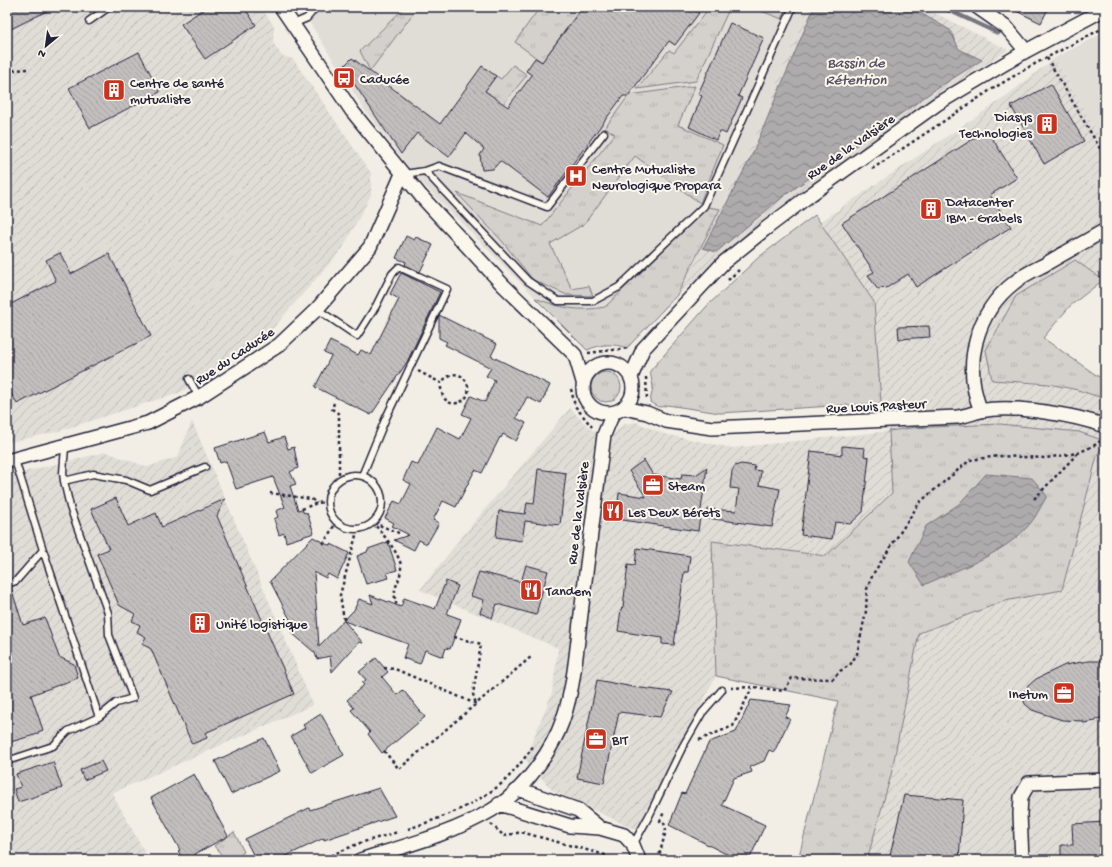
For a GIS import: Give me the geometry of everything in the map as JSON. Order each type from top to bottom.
[{"type":"street","points":[[281,7],[352,111],[430,208],[503,285],[575,355],[602,363],[622,366],[632,381],[647,413]]},
{"type":"street","points":[[977,7],[1007,28],[1026,51]]},
{"type":"street","name":"Rue de la Valsière","points":[[615,364],[644,349],[723,263],[810,195],[937,104],[1026,51],[1105,8]]},
{"type":"street","name":"Rue du Caducée","points":[[11,461],[148,423],[199,397],[279,345],[317,309],[370,247],[402,174]]},
{"type":"street","points":[[981,411],[975,395],[972,373],[977,335],[986,314],[997,299],[1015,281],[1105,230]]},
{"type":"street","name":"Rue de la Valsière","points":[[632,381],[644,349]]},
{"type":"street","points":[[575,355],[583,382],[584,396],[592,408],[604,435]]},
{"type":"street","points":[[583,382],[590,370],[602,363]]},
{"type":"street","points":[[592,408],[599,412],[619,411],[632,398],[632,381]]},
{"type":"street","name":"Rue Louis Pasteur","points":[[619,411],[647,413],[666,421],[712,428],[957,417],[968,416],[981,411],[1013,409],[1056,413],[1105,426]]},
{"type":"street","name":"Rue de la Valsière","points":[[360,860],[423,841],[474,818],[499,804],[518,789],[539,765],[558,733],[566,710],[575,662],[604,435],[619,411]]},
{"type":"street","points":[[1022,860],[1020,814],[1021,797],[1029,783],[1105,780]]},
{"type":"street","points":[[518,789],[578,810],[600,828]]},
{"type":"street","points":[[499,804],[570,826],[600,828],[624,835],[633,845],[639,860]]},
{"type":"lane","points":[[89,20],[109,7]]},
{"type":"lane","points":[[293,24],[307,18],[316,7]]},
{"type":"lane","points":[[425,171],[528,281],[558,301],[593,301],[619,287],[704,206],[793,7]]},
{"type":"lane","points":[[402,174],[425,171],[439,166],[547,207],[604,133]]},
{"type":"lane","points":[[317,309],[357,336],[376,306],[392,274],[399,267],[447,289],[385,420],[362,476]]},
{"type":"lane","points":[[189,380],[199,397]]},
{"type":"lane","points":[[7,761],[53,746],[68,731],[98,718],[116,703],[133,698],[109,635],[108,613],[70,507],[62,473],[65,447]]},
{"type":"lane","points":[[11,461],[43,550],[98,718]]},
{"type":"lane","points":[[64,481],[93,474],[126,480],[150,490],[205,467]]},
{"type":"lane","points":[[346,476],[362,476],[370,480],[380,492],[380,509],[372,522],[358,528],[350,528],[336,522],[332,516],[328,502],[333,486],[339,480],[346,476]]},
{"type":"lane","points":[[7,584],[16,582],[43,550]]},
{"type":"lane","points":[[633,845],[650,814],[682,746],[702,713],[722,690]]},
{"type":"path","points":[[870,170],[989,92],[1047,58],[1105,27]]},
{"type":"path","points":[[1047,58],[1105,157]]},
{"type":"path","points":[[7,71],[27,69]]},
{"type":"path","points":[[725,282],[741,268]]},
{"type":"path","points":[[575,355],[583,352],[604,352],[633,346],[644,349]]},
{"type":"path","points":[[411,367],[441,383]]},
{"type":"path","points":[[645,371],[648,385],[648,396],[646,403],[647,413]]},
{"type":"path","points":[[452,374],[460,375],[466,380],[469,386],[468,394],[464,400],[456,403],[449,402],[443,398],[440,391],[441,383],[446,377],[452,374]]},
{"type":"path","points":[[571,387],[575,406],[587,419],[595,433],[604,435]]},
{"type":"path","points":[[334,403],[332,409],[339,414],[339,480]]},
{"type":"path","points":[[722,690],[752,688],[784,692],[792,678],[833,679],[840,671],[850,665],[857,654],[866,611],[867,588],[873,574],[920,502],[970,460],[999,456],[1045,458],[1078,453],[1098,444],[1100,441]]},
{"type":"path","points":[[1034,499],[1078,453]]},
{"type":"path","points":[[270,493],[311,499],[317,503]]},
{"type":"path","points":[[302,509],[317,503],[328,502]]},
{"type":"path","points":[[323,544],[336,522]]},
{"type":"path","points":[[372,522],[399,532]]},
{"type":"path","points":[[372,522],[379,529],[398,558],[401,566],[393,595],[397,606]]},
{"type":"path","points":[[344,620],[340,595],[358,528]]},
{"type":"path","points":[[454,637],[481,644],[473,694],[476,704]]},
{"type":"path","points":[[384,751],[399,769],[532,656]]},
{"type":"path","points":[[384,668],[395,669],[476,704]]},
{"type":"path","points":[[696,741],[732,726],[752,688]]},
{"type":"path","points":[[320,860],[360,843],[423,824],[490,792],[507,778],[537,740]]},
{"type":"path","points":[[658,860],[666,830],[664,823],[660,821],[666,807]]},
{"type":"path","points":[[521,832],[605,855],[613,860]]},
{"type":"shaded area","points":[[7,7],[261,7],[274,26],[273,43],[282,56],[293,59],[371,173],[371,195],[343,248],[266,336],[200,381],[181,392],[56,432],[7,443]]},
{"type":"shaded area","name":"Centre Mutualiste Neurologique Propara","points":[[300,7],[808,7],[747,155],[677,295],[627,348],[613,344],[599,345],[587,350],[418,179],[364,109]]},
{"type":"shaded area","name":"Bassin de Rétention","points":[[808,7],[923,7],[1008,50],[938,95],[677,295],[747,155]]},
{"type":"shaded area","points":[[1105,32],[1105,146],[1055,58]]},
{"type":"shaded area","points":[[1055,58],[1105,146],[1105,280],[1093,274],[1074,260],[1016,296],[1018,383],[1049,384],[1078,390],[1105,399],[1105,441],[1079,432],[1000,424],[911,428],[889,431],[881,403],[874,302],[820,222],[1001,100]]},
{"type":"shaded area","points":[[570,408],[590,429],[610,438],[622,425],[636,422],[664,434],[732,448],[889,431],[892,493],[826,556],[712,541],[716,676],[636,830],[552,790],[525,759],[552,693],[558,648],[420,590],[460,539]]},
{"type":"shaded area","points":[[192,421],[313,705],[112,793],[149,860],[7,860],[7,476],[106,452],[147,467],[178,457]]},
{"type":"shaded area","points":[[1105,444],[1105,860],[867,860],[891,775],[919,633],[1005,601],[1062,590],[1097,456]]},
{"type":"green space","points":[[405,7],[418,7],[370,71],[360,51]]},
{"type":"green space","points":[[540,7],[582,7],[542,62],[515,42]]},
{"type":"green space","points":[[700,7],[730,7],[696,81],[637,89],[669,50],[674,53],[706,12]]},
{"type":"green space","points":[[751,7],[787,7],[782,19]]},
{"type":"green space","points":[[513,65],[527,75],[499,109],[487,100],[490,94],[485,91],[496,76],[501,79]]},
{"type":"green space","points":[[695,86],[678,125],[723,145],[700,203],[635,156],[584,224],[550,244],[572,289],[589,286],[593,296],[567,295],[533,280],[502,241],[457,193],[542,226],[615,134],[605,128],[629,95]]},
{"type":"green space","points":[[708,207],[720,209],[677,295],[627,348],[617,345],[607,345],[597,346],[587,350],[535,298],[561,307],[586,309],[605,307]]},
{"type":"green space","points":[[815,215],[874,302],[881,403],[720,413],[667,405],[660,407],[650,402],[653,387],[650,371],[707,306],[759,257]]},
{"type":"green space","points":[[1075,260],[1103,280],[1070,306],[1043,338],[1099,377],[1105,377],[1105,399],[1078,390],[1049,384],[992,380],[986,350],[1016,296]]},
{"type":"green space","points":[[606,372],[617,376],[621,387],[617,398],[606,402],[595,398],[591,387],[595,376]]},
{"type":"green space","points":[[1000,424],[1079,432],[1105,441],[1097,456],[1062,590],[1005,601],[919,633],[891,775],[867,860],[798,860],[838,701],[716,676],[712,541],[826,556],[892,493],[889,431],[911,428]]},
{"type":"green space","points":[[234,832],[244,852],[233,860],[226,860],[214,846]]},
{"type":"water","name":"Bassin de Rétention","points":[[814,7],[910,7],[950,30],[959,49],[982,60],[936,89],[784,196],[716,252],[703,248],[751,157]]},
{"type":"water","points":[[986,474],[1032,478],[1047,496],[1035,517],[1013,540],[984,558],[924,585],[909,562],[926,526],[959,504]]},
{"type":"building","points":[[7,7],[55,7],[7,31]]},
{"type":"building","points":[[207,7],[244,7],[256,25],[205,59],[181,24]]},
{"type":"building","points":[[583,7],[690,7],[699,13],[675,45],[669,41],[628,96],[623,96],[548,197],[500,161],[493,169],[482,170],[480,155],[484,149],[466,133],[449,157],[417,133],[401,154],[343,67],[352,58],[440,124],[482,66],[496,76],[485,91],[508,107],[532,75],[526,71],[535,58],[542,62]]},
{"type":"building","points":[[1008,7],[1049,7],[1041,23]]},
{"type":"building","points":[[730,23],[764,38],[738,96],[742,98],[726,134],[720,131],[716,140],[689,127],[702,96],[698,94]]},
{"type":"building","name":"Centre de santé mutualiste","points":[[139,52],[160,92],[90,128],[69,88]]},
{"type":"building","name":"Diasys Technologies","points":[[1051,84],[1084,141],[1044,164],[1011,106]]},
{"type":"building","name":"Datacenter IBM - Grabels","points":[[987,130],[1017,178],[990,195],[1011,227],[916,287],[908,274],[885,289],[883,287],[878,290],[868,275],[874,272],[842,223]]},
{"type":"building","points":[[406,236],[414,240],[416,237],[433,245],[420,272],[405,265],[406,262],[396,258]]},
{"type":"building","points":[[60,253],[71,274],[109,254],[151,336],[17,404],[7,385],[7,306],[56,281],[46,260]]},
{"type":"building","points":[[401,273],[440,292],[407,362],[371,415],[315,387],[331,356],[324,353],[330,341],[358,355],[361,350],[371,355],[399,299],[390,294]]},
{"type":"building","points":[[439,315],[497,344],[491,356],[550,385],[541,404],[527,397],[516,418],[526,423],[516,441],[503,434],[501,438],[500,437],[482,473],[475,470],[456,507],[443,501],[433,520],[439,523],[427,544],[419,540],[414,550],[394,540],[409,535],[392,526],[394,523],[385,518],[394,501],[401,504],[411,484],[403,480],[411,462],[418,465],[437,427],[460,439],[471,418],[462,414],[471,396],[485,402],[495,380],[486,376],[491,368],[445,345],[447,342],[439,338]]},
{"type":"building","points":[[929,326],[930,337],[899,339],[898,327]]},
{"type":"building","points":[[265,432],[269,442],[284,437],[288,449],[294,447],[298,468],[290,472],[296,484],[290,486],[298,510],[302,509],[303,512],[307,513],[314,533],[286,542],[284,533],[279,535],[274,519],[278,517],[276,511],[285,507],[273,477],[236,489],[226,461],[220,463],[215,448]]},
{"type":"building","points":[[842,446],[865,448],[864,456],[869,457],[863,512],[850,524],[835,522],[832,539],[801,535],[811,451],[842,455]]},
{"type":"building","points":[[644,460],[653,475],[681,479],[682,474],[696,475],[707,467],[698,531],[616,519],[619,493],[646,497],[629,471]]},
{"type":"building","points":[[741,464],[755,466],[754,470],[761,471],[759,485],[780,489],[772,527],[707,518],[708,509],[736,511],[739,489],[730,488],[732,471],[735,466]]},
{"type":"building","points":[[538,469],[566,473],[560,525],[525,521],[522,541],[496,537],[499,511],[525,514],[527,503],[534,504]]},
{"type":"building","name":"Unité logistique","points":[[116,498],[128,526],[156,513],[162,527],[225,499],[217,516],[294,694],[205,733],[207,738],[192,744],[151,649],[142,644],[146,637],[137,632],[140,625],[132,621],[135,614],[119,605],[97,554],[109,549],[91,509]]},
{"type":"building","points":[[313,537],[328,545],[331,544],[349,553],[337,579],[328,574],[326,578],[314,572],[319,646],[354,610],[359,599],[373,604],[370,595],[401,607],[404,598],[435,609],[446,581],[458,586],[447,614],[461,619],[450,649],[446,648],[443,657],[425,650],[420,664],[403,658],[408,644],[344,621],[363,643],[359,642],[332,672],[330,656],[317,659],[315,653],[292,633],[295,629],[270,581]]},
{"type":"building","points":[[388,542],[397,570],[387,573],[389,578],[366,584],[357,556],[367,552],[368,549]]},
{"type":"building","points":[[637,548],[690,556],[688,572],[684,572],[674,645],[662,644],[662,638],[618,631],[621,609],[623,607],[628,564],[635,565]]},
{"type":"building","points":[[526,565],[548,571],[536,615],[497,604],[492,618],[480,613],[484,600],[471,596],[479,572],[521,582]]},
{"type":"building","points":[[7,588],[11,588],[23,625],[45,618],[59,657],[74,664],[78,678],[31,695],[43,730],[38,732],[38,734],[7,743]]},
{"type":"building","points":[[376,658],[388,672],[382,677],[397,695],[403,690],[425,717],[382,753],[368,734],[370,732],[351,710],[354,708],[347,700],[364,685],[362,683],[366,680],[359,672]]},
{"type":"building","name":"Inetum","points":[[1088,661],[1105,661],[1105,717],[1096,719],[1096,721],[1083,723],[1083,721],[1062,720],[1032,710],[1025,704],[1022,696],[1028,686],[1036,679],[1065,665]]},
{"type":"building","points":[[597,680],[633,687],[673,692],[660,717],[619,712],[604,783],[577,778]]},
{"type":"building","points":[[751,700],[791,705],[785,717],[790,719],[774,752],[769,750],[764,761],[750,767],[752,772],[734,778],[722,805],[765,825],[749,860],[738,860],[669,825],[682,793],[685,794],[709,742],[736,732]]},
{"type":"building","points":[[321,714],[344,755],[312,773],[291,736],[305,728],[303,725]]},
{"type":"building","points":[[264,738],[280,771],[231,794],[215,761]]},
{"type":"building","points":[[101,761],[106,771],[84,780],[80,770]]},
{"type":"building","points":[[53,762],[62,788],[18,802],[14,789],[21,787],[16,774]]},
{"type":"building","points":[[194,774],[228,836],[195,854],[199,860],[183,860],[178,851],[180,850],[151,798]]},
{"type":"building","points":[[379,788],[395,816],[324,840],[324,838],[278,860],[256,860],[245,839],[309,808],[310,810]]},
{"type":"building","points":[[904,795],[963,800],[959,860],[889,860]]},
{"type":"building","points":[[1105,822],[1105,860],[1061,860],[1061,845],[1073,845],[1072,824]]},
{"type":"waterway","points":[[942,7],[998,33]]},
{"type":"place","name":"Caducée","points":[[344,78]]},
{"type":"place","name":"Centre de santé mutualiste","points":[[114,90]]},
{"type":"place","name":"Diasys Technologies","points":[[1047,124]]},
{"type":"place","name":"Centre Mutualiste Neurologique Propara","points":[[576,176]]},
{"type":"place","name":"Datacenter IBM - Grabels","points":[[931,209]]},
{"type":"place","name":"Steam","points":[[653,485]]},
{"type":"place","name":"Les Deux Bérets","points":[[613,511]]},
{"type":"place","name":"Tandem","points":[[531,590]]},
{"type":"place","name":"Unité logistique","points":[[200,623]]},
{"type":"place","name":"Inetum","points":[[1064,693]]},
{"type":"place","name":"BIT","points":[[596,739]]}]
